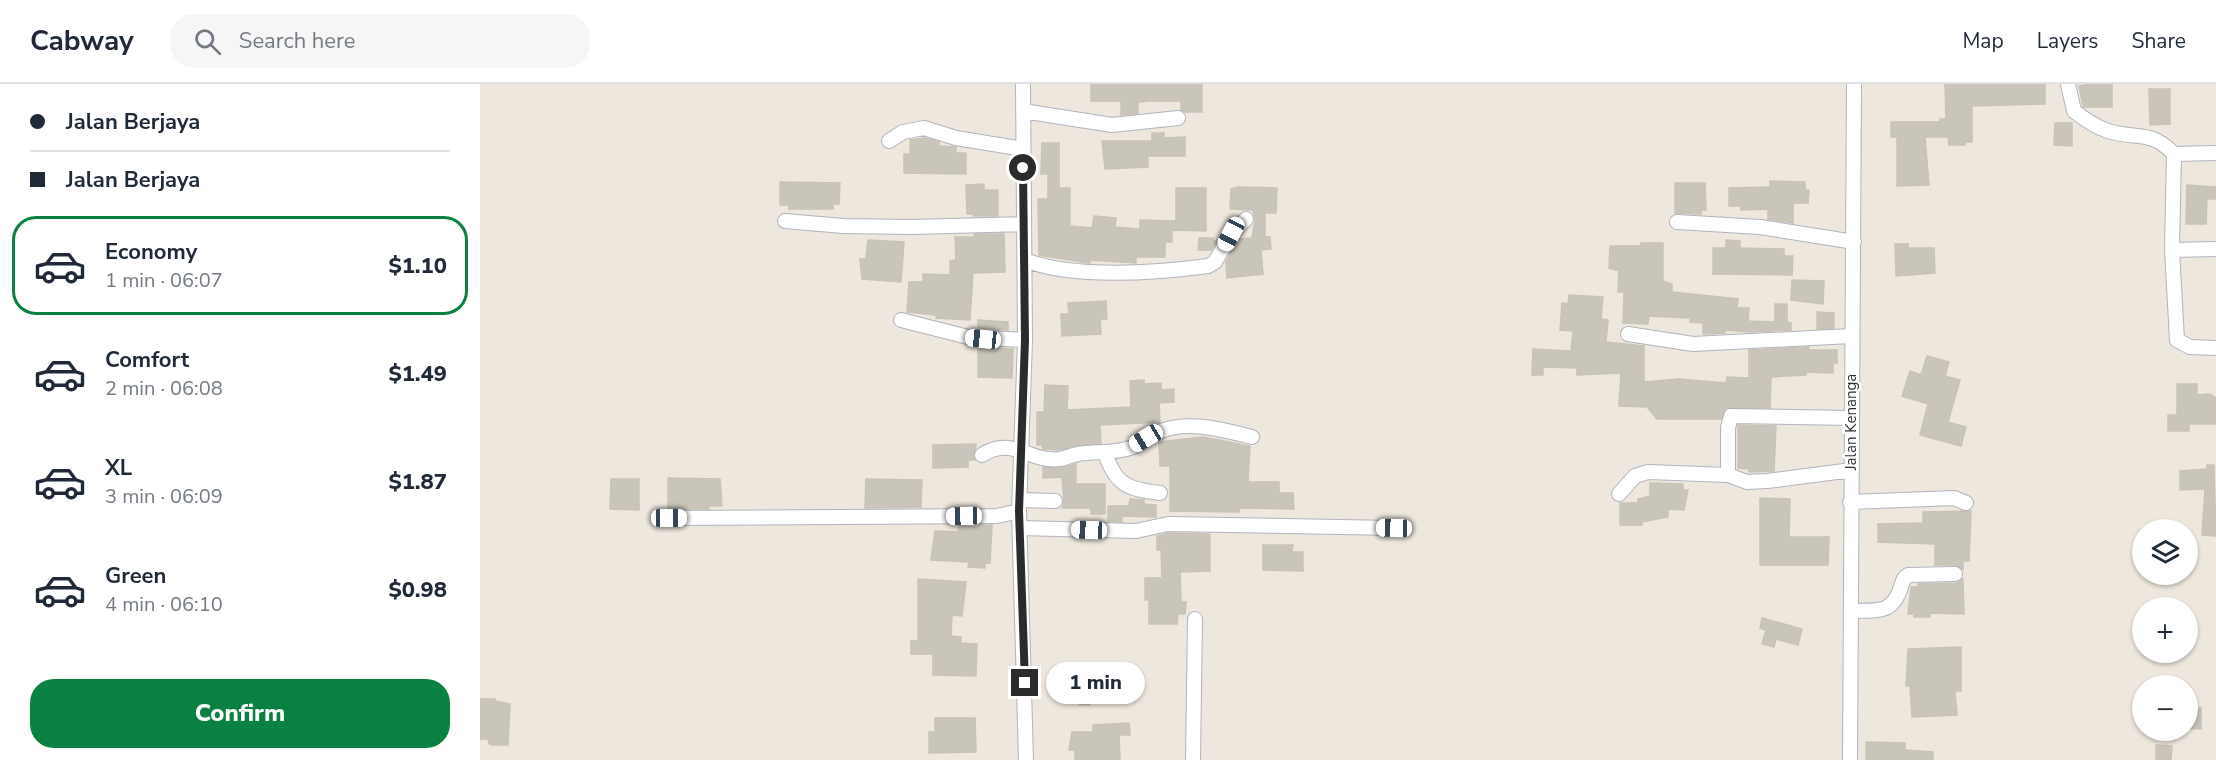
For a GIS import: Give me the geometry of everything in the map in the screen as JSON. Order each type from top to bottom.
[{"type":"street","points":[[1023,84],[1025,340],[1019,505],[1026,760]]},
{"type":"street","name":"Jalan Kenanga","points":[[1850,760],[1854,84]]},
{"type":"street","points":[[2068,84],[2074,111],[2082,117],[2107,131],[2162,140],[2174,154],[2172,250],[2174,323],[2177,340],[2190,347],[2216,348]]},
{"type":"street","points":[[1023,111],[1112,125],[1178,118]]},
{"type":"street","points":[[889,141],[903,132],[924,128],[956,138],[1023,149]]},
{"type":"street","points":[[2174,154],[2216,153]]},
{"type":"street","points":[[1024,260],[1042,267],[1118,272],[1208,266],[1215,262],[1231,234],[1246,219]]},
{"type":"street","points":[[785,221],[911,228],[1023,224]]},
{"type":"street","points":[[1677,222],[1760,227],[1854,242]]},
{"type":"street","points":[[2172,250],[2216,249]]},
{"type":"street","points":[[901,320],[968,337],[1025,340]]},
{"type":"street","points":[[1628,334],[1693,344],[1851,336]]},
{"type":"street","points":[[1728,476],[1727,443],[1731,416],[1851,418]]},
{"type":"street","points":[[982,455],[991,449],[1021,448],[1037,458],[1047,460],[1079,454],[1105,453],[1132,447],[1162,430],[1187,427],[1211,427],[1252,437]]},
{"type":"street","points":[[1105,453],[1110,469],[1128,488],[1160,493]]},
{"type":"street","points":[[1619,494],[1635,476],[1648,472],[1728,476],[1747,482],[1852,470]]},
{"type":"street","points":[[1850,502],[1954,498],[1966,503]]},
{"type":"street","points":[[669,518],[997,516],[1019,505],[1055,501]]},
{"type":"street","points":[[1020,528],[1136,531],[1168,524],[1394,528]]},
{"type":"street","points":[[1852,611],[1890,607],[1896,602],[1904,578],[1908,575],[1955,574]]},
{"type":"street","points":[[1194,760],[1195,619]]},
{"type":"building","points":[[1091,84],[1202,84],[1202,112],[1181,110],[1181,101],[1150,101],[1138,102],[1138,113],[1121,115],[1121,101],[1091,101]]},
{"type":"building","points":[[1945,84],[2045,84],[2045,104],[1972,106],[1972,142],[1965,142],[1965,145],[1949,145],[1948,137],[1925,137],[1929,185],[1897,186],[1897,137],[1891,137],[1891,122],[1940,122],[1940,119],[1946,119]]},
{"type":"building","points":[[2112,84],[2112,107],[2083,107],[2079,86]]},
{"type":"building","points":[[2149,89],[2170,89],[2170,124],[2150,125]]},
{"type":"building","points":[[2055,123],[2072,123],[2072,146],[2054,145]]},
{"type":"building","points":[[1152,133],[1164,133],[1164,138],[1185,137],[1185,156],[1148,156],[1148,167],[1105,169],[1102,141],[1152,141]]},
{"type":"building","points":[[925,138],[939,142],[939,146],[956,147],[956,153],[966,153],[966,174],[904,173],[904,154],[910,154],[910,140]]},
{"type":"building","points":[[1042,143],[1059,143],[1059,188],[1070,188],[1070,226],[1092,228],[1094,216],[1116,218],[1115,227],[1140,229],[1140,220],[1176,221],[1176,188],[1206,188],[1206,231],[1172,230],[1172,242],[1165,242],[1165,257],[1136,257],[1136,263],[1090,260],[1090,263],[1039,255],[1038,199],[1048,199],[1048,174],[1041,174]]},
{"type":"building","points":[[1770,181],[1805,182],[1805,190],[1809,190],[1808,203],[1793,203],[1793,223],[1768,219],[1768,209],[1741,210],[1741,206],[1729,206],[1729,188],[1770,187]]},
{"type":"building","points":[[780,182],[840,183],[839,204],[833,204],[833,209],[789,209],[789,205],[780,205]]},
{"type":"building","points":[[1675,183],[1705,183],[1706,210],[1701,210],[1701,214],[1675,213]]},
{"type":"building","points":[[984,184],[984,190],[998,190],[998,216],[967,214],[966,185]]},
{"type":"building","points":[[2187,185],[2216,187],[2216,199],[2207,199],[2206,224],[2186,224]]},
{"type":"building","points":[[1238,187],[1277,188],[1276,213],[1265,213],[1265,237],[1270,237],[1271,249],[1261,250],[1263,274],[1227,278],[1226,262],[1238,239],[1252,238],[1255,221],[1253,210],[1230,209],[1231,189]]},
{"type":"building","points":[[974,234],[1004,234],[1005,272],[973,273],[970,320],[936,318],[936,315],[907,312],[909,282],[923,282],[923,274],[950,275],[950,261],[956,260],[955,237],[974,237]]},
{"type":"building","points":[[1199,238],[1213,238],[1213,241],[1217,241],[1211,250],[1198,250]]},
{"type":"building","points":[[868,240],[904,242],[901,282],[862,279],[860,259],[866,259]]},
{"type":"building","points":[[1726,240],[1740,241],[1740,248],[1784,249],[1784,256],[1793,256],[1792,275],[1713,274],[1713,248],[1726,248]]},
{"type":"building","points":[[1641,243],[1663,243],[1663,281],[1672,284],[1672,292],[1738,299],[1737,308],[1749,308],[1748,321],[1775,322],[1775,304],[1787,304],[1787,322],[1791,323],[1791,330],[1749,332],[1725,330],[1725,333],[1703,334],[1703,323],[1690,322],[1690,318],[1649,316],[1648,324],[1623,323],[1624,292],[1618,292],[1619,271],[1609,268],[1610,246],[1641,246]]},
{"type":"building","points":[[1895,244],[1908,244],[1908,248],[1934,248],[1935,273],[1896,276]]},
{"type":"building","points":[[1792,280],[1824,281],[1823,304],[1791,300]]},
{"type":"building","points":[[1569,295],[1603,297],[1601,319],[1608,320],[1606,342],[1644,346],[1644,382],[1679,379],[1726,383],[1727,377],[1749,378],[1749,350],[1809,347],[1809,350],[1837,350],[1837,363],[1833,363],[1833,373],[1806,372],[1806,375],[1771,377],[1770,408],[1728,408],[1721,419],[1657,419],[1647,407],[1619,406],[1621,373],[1577,375],[1577,368],[1543,367],[1543,375],[1532,375],[1533,349],[1571,351],[1573,331],[1560,330],[1562,303],[1568,304]]},
{"type":"building","points":[[1106,301],[1107,319],[1100,319],[1101,334],[1062,336],[1061,314],[1069,314],[1068,303]]},
{"type":"building","points":[[1817,312],[1834,313],[1834,328],[1817,329]]},
{"type":"building","points":[[978,320],[1008,322],[1008,330],[978,328]]},
{"type":"building","points":[[978,347],[1013,349],[1012,378],[978,377]]},
{"type":"building","points":[[1927,356],[1949,362],[1945,376],[1960,380],[1948,422],[1966,427],[1961,446],[1920,435],[1928,404],[1902,396],[1910,371],[1921,375]]},
{"type":"building","points":[[1144,380],[1144,384],[1161,383],[1161,390],[1174,389],[1174,402],[1159,403],[1160,422],[1100,425],[1101,443],[1059,450],[1043,449],[1042,445],[1037,445],[1037,412],[1044,412],[1045,385],[1068,386],[1067,410],[1131,407],[1130,381]]},
{"type":"building","points":[[2177,384],[2197,384],[2197,395],[2210,394],[2216,398],[2216,424],[2189,424],[2189,431],[2168,431],[2168,415],[2177,415]]},
{"type":"building","points":[[1738,425],[1776,426],[1774,471],[1749,472],[1749,469],[1738,468]]},
{"type":"building","points":[[1203,437],[1250,446],[1248,482],[1279,482],[1279,493],[1293,493],[1294,509],[1239,508],[1239,512],[1170,511],[1170,466],[1160,466],[1159,442]]},
{"type":"building","points":[[976,444],[975,460],[968,460],[968,467],[933,468],[933,445]]},
{"type":"building","points":[[1076,464],[1076,484],[1105,484],[1105,514],[1091,514],[1091,508],[1062,508],[1064,501],[1062,477],[1043,478],[1043,467],[1060,468]]},
{"type":"building","points":[[2207,465],[2214,465],[2216,536],[2202,535],[2205,489],[2180,490],[2180,471],[2207,469]]},
{"type":"building","points":[[668,478],[720,479],[722,506],[709,506],[709,509],[668,509]]},
{"type":"building","points":[[611,479],[639,479],[639,510],[610,509]]},
{"type":"building","points":[[866,479],[922,480],[921,507],[865,508]]},
{"type":"building","points":[[1650,483],[1683,484],[1683,490],[1688,490],[1684,510],[1668,509],[1668,517],[1642,522],[1642,525],[1620,525],[1620,503],[1638,503],[1638,499],[1650,496]]},
{"type":"building","points":[[1760,498],[1790,499],[1789,537],[1829,537],[1828,565],[1760,565]]},
{"type":"building","points":[[1130,499],[1144,500],[1144,504],[1156,505],[1156,517],[1122,516],[1122,522],[1108,521],[1108,506],[1129,506]]},
{"type":"building","points":[[1971,511],[1969,561],[1963,561],[1963,569],[1955,565],[1935,565],[1935,544],[1878,542],[1878,524],[1923,523],[1923,512]]},
{"type":"building","points":[[978,525],[992,525],[990,563],[985,563],[985,568],[968,567],[969,562],[931,560],[935,531],[958,532],[959,526],[978,527]]},
{"type":"building","points":[[1169,533],[1210,534],[1210,571],[1180,572],[1181,602],[1186,602],[1185,614],[1178,614],[1177,624],[1149,624],[1149,600],[1145,600],[1145,578],[1162,578],[1161,550],[1157,550],[1157,536]]},
{"type":"building","points":[[1263,545],[1293,545],[1292,552],[1303,552],[1303,571],[1263,570]]},
{"type":"building","points":[[918,579],[966,582],[962,616],[952,615],[951,636],[961,637],[961,643],[977,644],[976,676],[933,675],[933,654],[911,654],[911,641],[918,641]]},
{"type":"building","points":[[1963,579],[1964,614],[1930,613],[1930,617],[1914,617],[1914,614],[1908,614],[1911,587],[1918,587],[1918,584],[1956,583]]},
{"type":"building","points":[[1762,618],[1802,629],[1798,645],[1776,639],[1774,647],[1762,644],[1766,630],[1760,628]]},
{"type":"building","points":[[1961,647],[1961,691],[1955,691],[1957,715],[1912,717],[1910,686],[1906,686],[1908,649]]},
{"type":"building","points":[[1079,689],[1090,689],[1090,705],[1079,705]]},
{"type":"building","points":[[480,699],[495,699],[495,701],[510,704],[508,745],[493,745],[489,744],[488,739],[480,739]]},
{"type":"building","points":[[2198,708],[2201,708],[2201,729],[2198,729]]},
{"type":"building","points":[[935,718],[975,718],[976,752],[929,753],[929,732],[935,732]]},
{"type":"building","points":[[1129,723],[1130,735],[1119,735],[1120,760],[1075,760],[1075,750],[1069,750],[1072,732],[1093,732],[1093,725]]},
{"type":"building","points":[[1866,742],[1905,743],[1905,750],[1933,752],[1933,760],[1866,760]]},
{"type":"building","points":[[2156,745],[2172,746],[2171,760],[2156,760]]},
{"type":"route","points":[[1023,168],[1025,340],[1019,511],[1025,683]]}]
